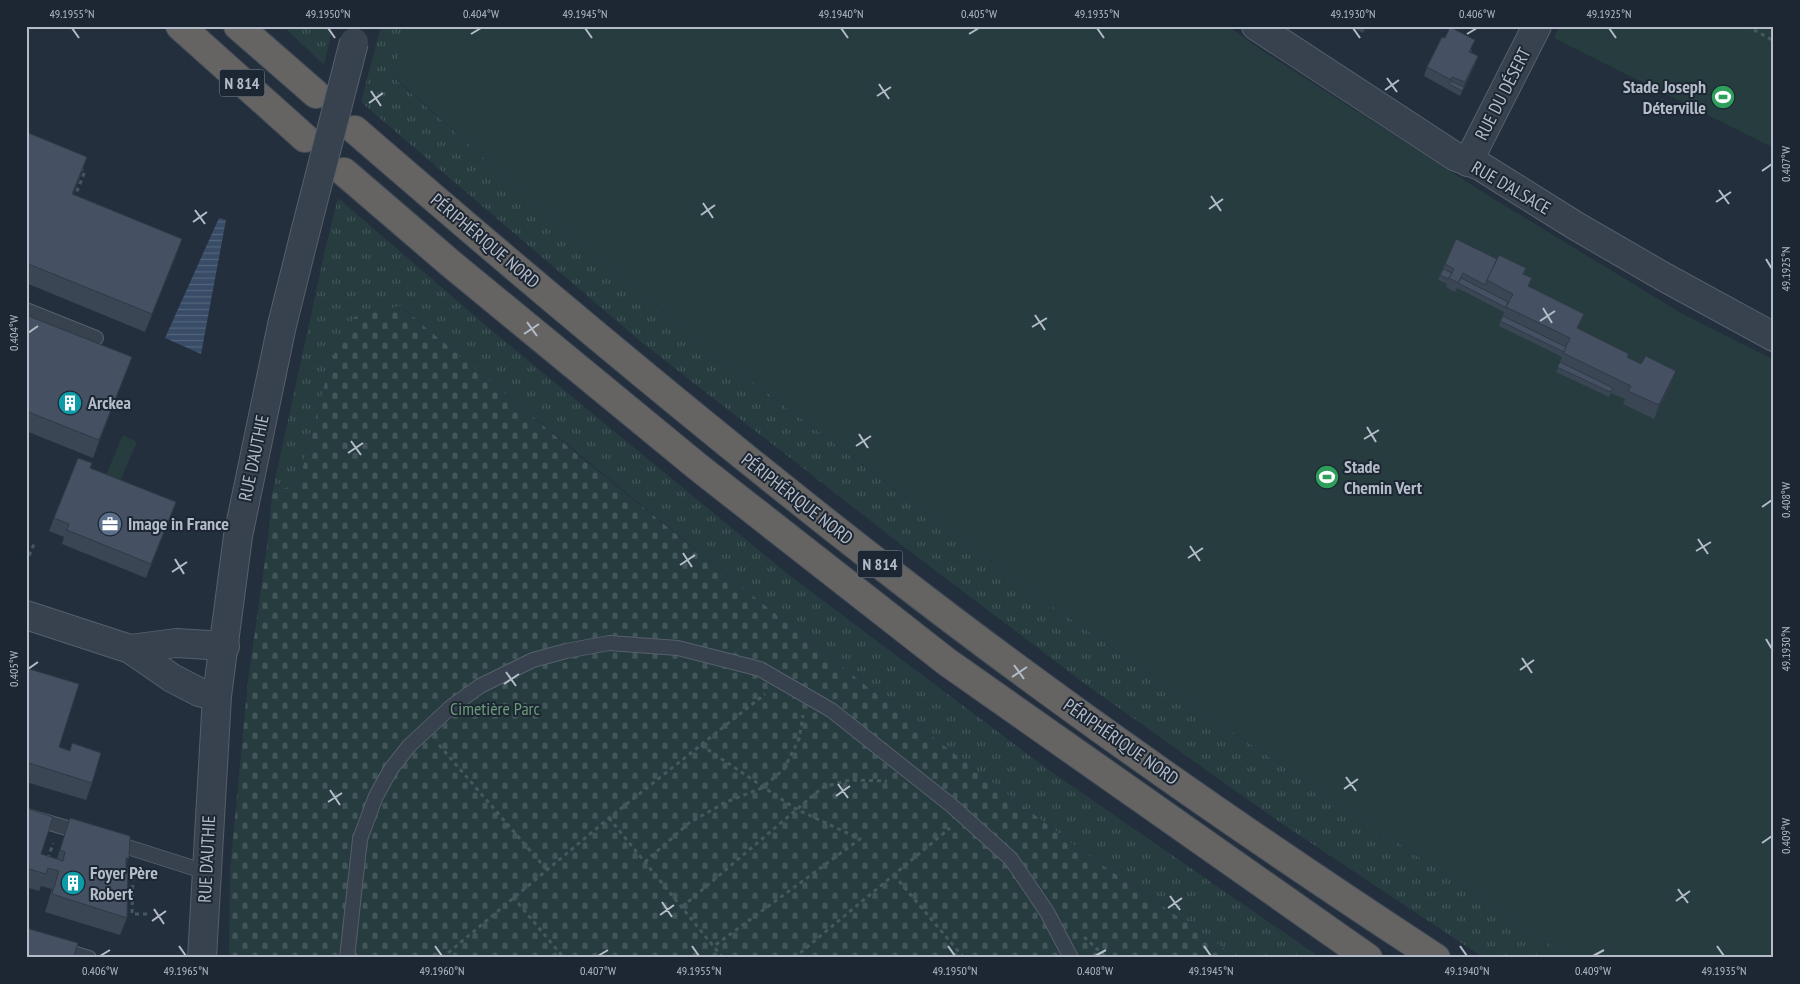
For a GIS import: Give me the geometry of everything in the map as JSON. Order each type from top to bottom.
[{"type":"highway","name":"N 814","points":[[180,26],[305,138]]},
{"type":"highway","name":"N 814","points":[[238,26],[316,94]]},
{"type":"highway","name":"PÉRIPHÉRIQUE NORD","points":[[355,130],[484,241],[734,449],[906,584],[1058,697],[1203,801],[1436,958]]},
{"type":"highway","name":"PÉRIPHÉRIQUE NORD","points":[[344,172],[450,263],[698,467],[947,662],[1368,958]]},
{"type":"street","name":"RUE D'ALSACE","points":[[1256,26],[1456,157],[1480,166],[1576,226],[1711,304],[1774,337]]},
{"type":"street","name":"RUE DU DÉSERT","points":[[1468,162],[1538,26]]},
{"type":"street","name":"RUE D'AUTHIE","points":[[202,958],[217,696],[238,536],[282,324],[356,34]]},
{"type":"street","points":[[26,615],[130,649],[172,678],[199,692],[217,696]]},
{"type":"street","points":[[130,649],[176,643],[225,646]]},
{"type":"lane","points":[[26,310],[96,338]]},
{"type":"lane","points":[[347,958],[360,839],[376,796],[390,769],[409,746],[451,707],[480,686],[533,660],[609,642],[678,648],[760,669],[831,710],[922,781],[1011,859],[1047,912],[1071,958]]},
{"type":"lane","points":[[26,816],[206,872]]},
{"type":"lane","points":[[26,939],[89,958]]},
{"type":"path","points":[[1747,26],[1774,40]]},
{"type":"path","points":[[73,201],[85,171],[77,168]]},
{"type":"path","points":[[26,563],[34,544]]},
{"type":"path","points":[[442,958],[609,818],[781,681]]},
{"type":"path","points":[[645,862],[689,823],[726,802],[762,788],[784,769],[799,739],[806,696]]},
{"type":"path","points":[[426,729],[547,870]]},
{"type":"path","points":[[701,745],[762,788],[796,809],[860,839],[714,946]]},
{"type":"path","points":[[682,907],[823,787],[850,780],[922,781]]},
{"type":"path","points":[[794,958],[964,817]]},
{"type":"path","points":[[609,818],[723,958]]},
{"type":"path","points":[[46,866],[54,839]]},
{"type":"path","points":[[133,863],[132,914],[150,914]]},
{"type":"path","points":[[894,875],[964,958]]},
{"type":"path","points":[[513,898],[564,958]]},
{"type":"green space","points":[[283,26],[333,26],[324,65]]},
{"type":"green space","points":[[381,26],[404,26],[393,77],[503,175],[697,340],[1036,595],[1240,737],[1570,958],[1484,958],[1275,819],[1088,686],[903,546],[640,341],[361,102]]},
{"type":"green space","name":"Stade Chemin Vert","points":[[404,26],[1228,26],[1263,51],[1486,194],[1681,313],[1774,360],[1774,958],[1570,958],[1240,737],[1036,595],[697,340],[503,175],[393,76]]},
{"type":"green space","name":"Stade Joseph Déterville","points":[[1560,26],[1774,26],[1774,148],[1554,38]]},
{"type":"green space","points":[[338,198],[497,335],[789,575],[1046,768],[1321,958],[1238,958],[1082,851],[893,707],[753,596],[472,367],[401,306],[331,360],[299,482],[272,494]]},
{"type":"green space","name":"Cimetière Parc","points":[[400,306],[577,454],[893,707],[1082,851],[1238,958],[229,958],[230,870],[248,681],[268,539],[272,494],[299,482],[331,360],[354,317]]},
{"type":"green space","points":[[123,435],[137,442],[120,481],[106,475]]},
{"type":"water","points":[[219,218],[226,220],[201,354],[165,338]]},
{"type":"building","points":[[1450,27],[1475,40],[1469,52],[1478,56],[1465,82],[1452,77],[1451,80],[1427,67],[1442,37],[1445,38]]},
{"type":"building","points":[[1451,81],[1464,87],[1462,91],[1449,84]]},
{"type":"building","points":[[26,132],[87,157],[72,194],[182,239],[152,314],[26,263]]},
{"type":"building","points":[[1456,239],[1497,259],[1485,285],[1463,273],[1458,283],[1449,278],[1454,269],[1445,264]]},
{"type":"building","points":[[1499,255],[1526,268],[1523,274],[1532,278],[1528,286],[1584,314],[1577,328],[1629,354],[1627,357],[1641,364],[1646,356],[1676,371],[1659,405],[1628,391],[1631,386],[1563,353],[1570,338],[1506,307],[1513,294],[1487,280]]},
{"type":"building","points":[[1443,269],[1452,273],[1448,279],[1440,275]]},
{"type":"building","points":[[1461,278],[1508,302],[1507,308],[1458,283]]},
{"type":"building","name":"Arckea","points":[[26,315],[132,357],[99,440],[26,411]]},
{"type":"building","points":[[1503,316],[1566,347],[1564,352],[1500,321]]},
{"type":"building","points":[[1560,362],[1613,388],[1610,392],[1557,367]]},
{"type":"building","name":"Image in France","points":[[78,458],[92,463],[90,468],[176,502],[151,564],[67,530],[69,524],[54,518]]},
{"type":"building","points":[[26,668],[79,684],[59,747],[70,751],[72,743],[101,753],[92,783],[26,762]]},
{"type":"building","name":"Foyer Père Robert","points":[[26,808],[53,817],[41,854],[63,861],[65,852],[60,850],[70,818],[130,836],[129,858],[126,858],[126,868],[128,868],[127,918],[52,894],[59,871],[48,868],[46,874],[26,868]]},
{"type":"building","points":[[26,928],[78,943],[73,958],[26,958]]},
{"type":"place","name":"Stade Joseph Déterville","points":[[1723,97]]},
{"type":"place","name":"Arckea","points":[[70,403]]},
{"type":"place","name":"Stade Chemin Vert","points":[[1327,477]]},
{"type":"place","name":"Image in France","points":[[110,524]]},
{"type":"place","name":"Foyer Père Robert","points":[[73,883]]}]
